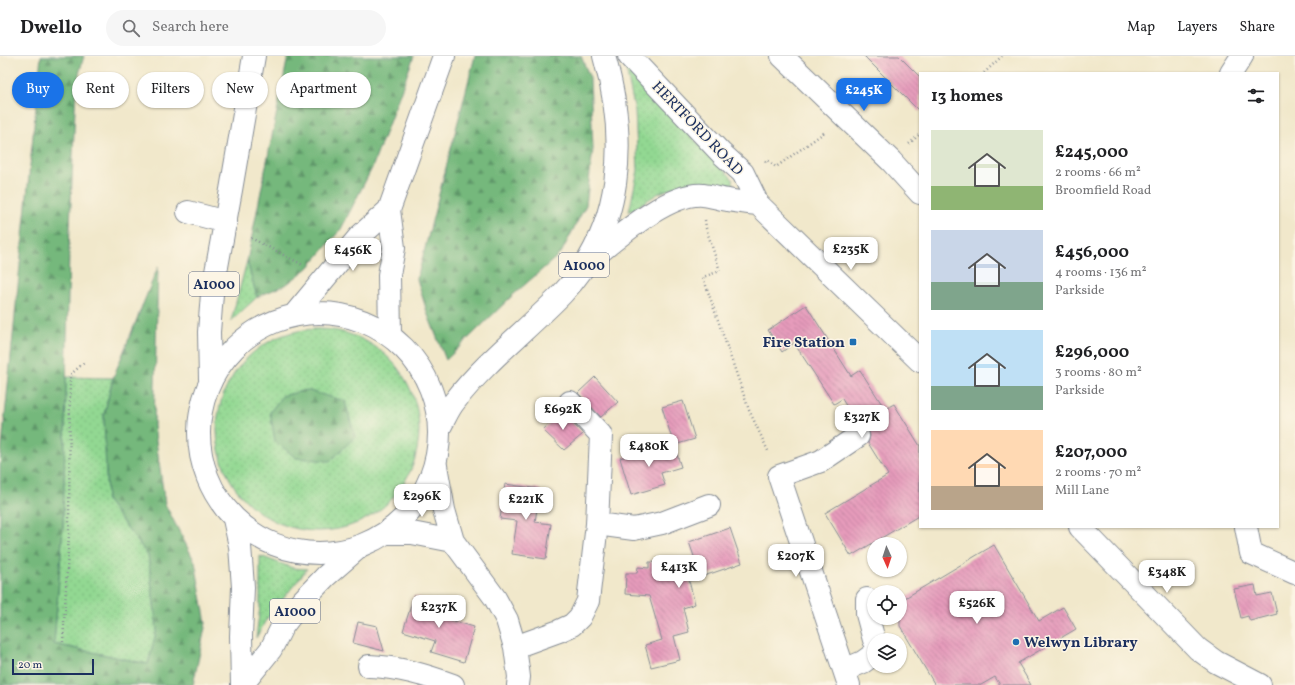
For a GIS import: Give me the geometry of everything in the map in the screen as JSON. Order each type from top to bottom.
[{"type":"main road","name":"A1000","points":[[210,379],[209,332],[212,294],[226,222],[254,56]]},
{"type":"main road","points":[[390,336],[390,275],[394,248],[389,210],[444,56]]},
{"type":"main road","name":"A1000","points":[[440,427],[454,402],[476,377],[563,293],[586,263],[602,234],[610,209],[618,160],[618,132],[614,101],[604,56]]},
{"type":"main road","name":"HERTFORD ROAD","points":[[629,56],[722,154],[743,173],[758,204],[919,360]]},
{"type":"main road","points":[[782,56],[891,161],[919,192]]},
{"type":"main road","points":[[1232,72],[1242,56]]},
{"type":"main road","name":"HERTFORD ROAD","points":[[586,263],[664,205],[685,197],[703,195],[758,204]]},
{"type":"main road","points":[[295,314],[359,237],[389,210]]},
{"type":"main road","points":[[188,212],[226,222]]},
{"type":"main road","points":[[436,466],[417,504],[388,533],[360,547],[327,554],[293,551],[261,540],[234,520],[218,500],[206,478],[199,453],[198,428],[201,403],[210,379],[225,358],[240,342],[259,328],[275,320],[295,314],[324,313],[346,317],[369,325],[390,336],[406,350],[424,372],[435,398],[440,427],[436,466],[444,510],[453,541],[495,598],[507,620],[515,647],[519,677],[518,685]]},
{"type":"main road","points":[[515,647],[572,625],[580,617],[588,601],[597,524],[601,435],[570,402]]},
{"type":"main road","points":[[858,436],[821,461],[780,476],[846,677],[867,659]]},
{"type":"main road","points":[[597,524],[634,529],[662,523],[709,506]]},
{"type":"main road","name":"A1000","points":[[234,520],[240,546],[243,587],[241,636],[242,685]]},
{"type":"main road","points":[[1081,528],[1198,649],[1247,682]]},
{"type":"main road","points":[[1246,528],[1251,553],[1293,569]]},
{"type":"main road","points":[[388,533],[412,533],[453,541]]},
{"type":"main road","name":"A1000","points":[[242,685],[271,649],[282,627],[302,601],[326,576],[360,547]]},
{"type":"main road","points":[[369,666],[389,667],[423,675],[453,685]]},
{"type":"path","points":[[985,72],[1002,56]]},
{"type":"path","points":[[762,165],[767,160],[776,167],[829,129]]},
{"type":"path","points":[[703,195],[706,228],[720,271],[704,277],[749,410],[780,476]]},
{"type":"path","points":[[251,238],[308,268]]},
{"type":"path","points":[[63,642],[70,534],[70,375],[85,362]]},
{"type":"green space","points":[[41,56],[84,56],[80,72],[72,72],[72,108],[75,108],[69,251],[63,527],[54,644],[148,664],[157,629],[148,555],[107,501],[104,415],[113,378],[158,267],[154,426],[165,504],[195,562],[206,623],[193,685],[0,685],[0,465],[36,108],[64,108],[64,72],[39,72]]},
{"type":"green space","points":[[288,56],[414,56],[372,168],[341,229],[308,268],[287,284],[257,297],[247,261],[278,108],[371,108],[371,72],[285,72]]},
{"type":"green space","points":[[475,56],[581,56],[590,78],[593,149],[586,205],[561,253],[513,295],[446,360],[428,315],[417,279]]},
{"type":"green space","points":[[626,69],[733,179],[733,186],[728,189],[708,182],[683,185],[659,193],[629,212],[638,170],[635,111]]},
{"type":"green space","points":[[247,261],[257,297],[231,321]]},
{"type":"green space","points":[[318,329],[338,331],[366,341],[382,352],[396,366],[407,382],[411,391],[417,410],[419,430],[417,450],[407,478],[396,494],[382,508],[366,519],[357,523],[338,529],[318,531],[298,529],[270,519],[254,508],[240,494],[229,478],[225,469],[219,450],[217,430],[219,410],[229,382],[240,366],[254,352],[270,341],[279,337],[298,331]]},
{"type":"green space","points":[[66,377],[113,378],[104,415],[107,501],[148,555],[157,629],[148,664],[54,644],[63,527]]},
{"type":"green space","points":[[306,390],[345,401],[355,437],[330,461],[296,458],[275,441],[270,412],[282,396]]},
{"type":"green space","points":[[260,556],[293,568],[307,569],[266,620],[256,638],[260,607]]},
{"type":"building","points":[[864,56],[899,56],[919,76],[919,111]]},
{"type":"building","points":[[806,305],[851,376],[860,370],[885,409],[894,404],[919,444],[919,516],[883,537],[867,537],[867,546],[851,556],[825,513],[888,475],[868,443],[870,436],[868,429],[863,425],[857,424],[842,399],[834,404],[794,343],[782,352],[768,330]]},
{"type":"building","points":[[595,377],[618,402],[601,417],[578,393]]},
{"type":"building","points":[[683,401],[695,439],[674,445],[662,407]]},
{"type":"building","points":[[561,411],[583,434],[564,450],[543,430]]},
{"type":"building","points":[[673,442],[681,467],[661,473],[665,485],[631,495],[620,458]]},
{"type":"building","points":[[505,484],[540,489],[535,522],[551,524],[546,559],[512,554],[517,521],[500,519]]},
{"type":"building","points":[[730,528],[742,563],[689,581],[695,604],[683,608],[689,632],[674,636],[680,660],[651,667],[645,645],[662,640],[649,596],[625,594],[626,573],[637,573],[638,567],[649,568],[649,562],[697,565],[689,542]]},
{"type":"building","points":[[994,545],[1039,621],[1063,607],[1076,629],[1018,663],[1031,685],[1000,685],[995,677],[981,685],[935,685],[907,638],[907,633],[904,633],[900,626],[907,625],[907,597]]},
{"type":"building","points":[[1255,585],[1257,596],[1272,593],[1277,614],[1250,621],[1248,616],[1241,618],[1234,589]]},
{"type":"building","points":[[414,596],[447,606],[443,618],[474,627],[464,662],[431,652],[435,641],[403,631]]},
{"type":"building","points":[[358,622],[377,626],[384,651],[353,643]]},
{"type":"place","name":"Fire Station","points":[[853,342]]},
{"type":"place","name":"Welwyn Library","points":[[1016,642]]}]
